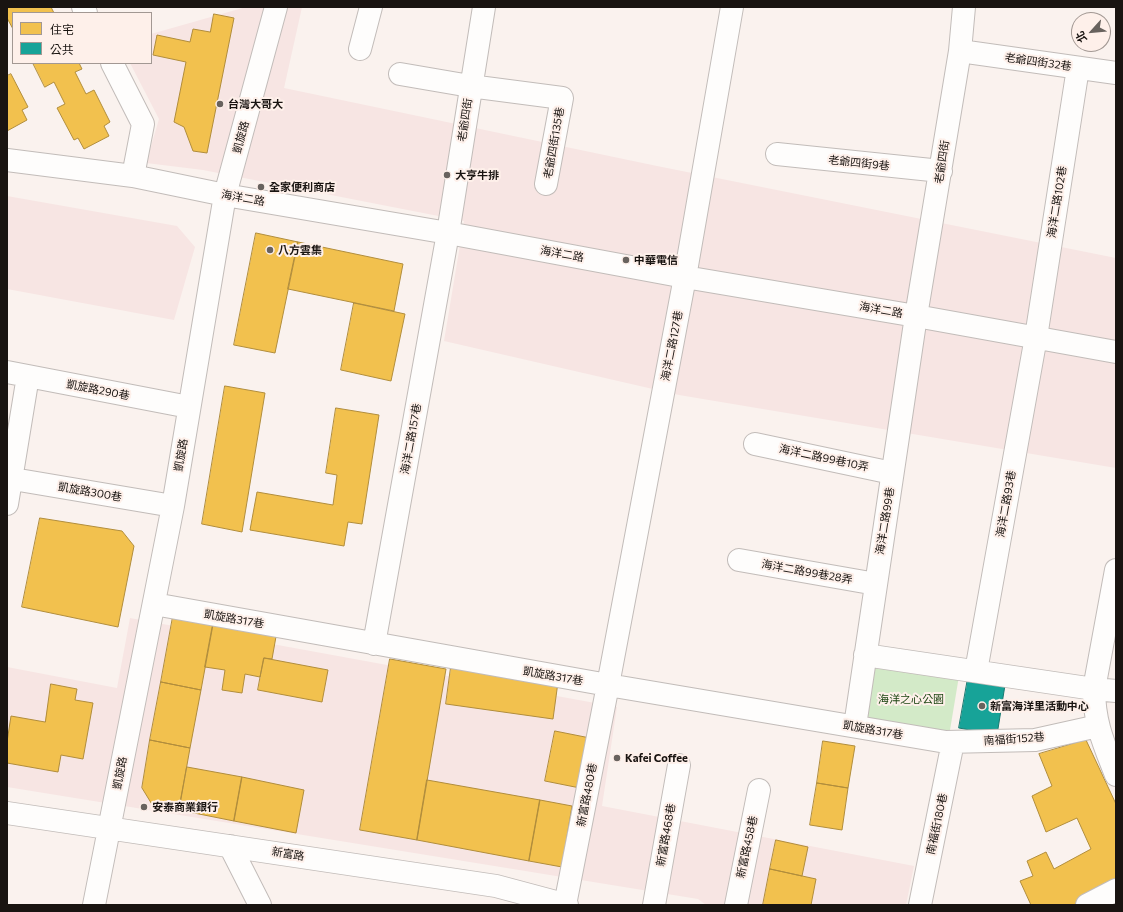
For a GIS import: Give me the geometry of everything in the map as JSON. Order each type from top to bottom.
[{"type":"street","name":"凱旋路","points":[[95,904],[173,506],[225,195],[276,7]]},
{"type":"street","points":[[360,49],[371,7]]},
{"type":"street","name":"老爺四街","points":[[448,233],[470,86],[484,7]]},
{"type":"street","name":"海洋二路127巷","points":[[608,685],[685,277],[732,7]]},
{"type":"street","name":"老爺四街","points":[[916,316],[960,51],[964,7]]},
{"type":"street","name":"老爺四街32巷","points":[[960,51],[1116,73]]},
{"type":"street","points":[[113,64],[143,124],[133,176]]},
{"type":"street","name":"海洋二路102巷","points":[[1036,337],[1078,68]]},
{"type":"street","points":[[400,74],[470,86]]},
{"type":"street","name":"老爺四街135巷","points":[[470,86],[562,98],[546,184]]},
{"type":"street","name":"老爺四街9巷","points":[[777,154],[941,171]]},
{"type":"street","name":"海洋二路","points":[[7,160],[133,176],[225,195],[448,233],[685,277],[1116,352]]},
{"type":"street","name":"海洋二路157巷","points":[[374,644],[448,233]]},
{"type":"street","name":"海洋二路99巷","points":[[854,726],[916,316]]},
{"type":"street","name":"海洋二路93巷","points":[[976,671],[1036,337]]},
{"type":"street","name":"凱旋路290巷","points":[[7,372],[189,407]]},
{"type":"street","points":[[7,504],[9,478],[28,376]]},
{"type":"street","name":"海洋二路99巷10弄","points":[[755,444],[892,473]]},
{"type":"street","name":"凱旋路300巷","points":[[9,478],[173,506]]},
{"type":"street","name":"海洋二路99巷28弄","points":[[739,560],[876,584]]},
{"type":"street","points":[[1116,570],[1094,689],[1094,707],[1100,735],[1116,775]]},
{"type":"street","name":"凱旋路317巷","points":[[154,604],[608,685],[953,742]]},
{"type":"street","points":[[865,655],[1116,691]]},
{"type":"street","name":"新富路480巷","points":[[566,905],[608,685]]},
{"type":"street","name":"南福街152巷","points":[[953,742],[1035,740],[1098,726]]},
{"type":"street","name":"南福街180巷","points":[[920,905],[953,742]]},
{"type":"street","name":"新富路468巷","points":[[654,905],[679,765]]},
{"type":"street","name":"新富路458巷","points":[[736,905],[759,790]]},
{"type":"street","name":"新富路","points":[[7,813],[230,846],[494,895],[566,905]]},
{"type":"street","points":[[230,846],[260,905]]},
{"type":"street","points":[[1087,905],[1116,890]]},
{"type":"shaded area","points":[[246,7],[302,7],[284,88],[657,166],[1116,258],[1116,468],[679,395],[444,341],[464,221],[203,170],[146,163],[159,119],[131,64],[152,64],[152,34]]},
{"type":"shaded area","points":[[7,196],[177,226],[195,247],[174,320],[7,289]]},
{"type":"shaded area","points":[[130,618],[617,707],[602,806],[914,866],[906,905],[706,905],[698,899],[7,787],[7,667],[117,688]]},
{"type":"green space","name":"海洋之心公園","points":[[872,662],[959,676],[949,736],[862,722]]},
{"type":"building: 住宅","points":[[7,7],[51,7],[54,12],[12,12],[12,27],[7,18]]},
{"type":"building: 住宅","points":[[214,14],[234,18],[207,153],[193,151],[184,127],[174,122],[186,62],[153,55],[157,35],[190,42],[193,29],[210,32]]},
{"type":"building: 住宅","points":[[34,64],[80,64],[82,69],[75,72],[86,94],[94,90],[110,122],[104,126],[109,136],[84,149],[78,138],[74,140],[57,108],[65,104],[54,82],[45,87]]},
{"type":"building: 住宅","points":[[11,74],[28,107],[22,110],[27,120],[7,131],[7,76]]},
{"type":"building: 住宅","points":[[256,233],[298,242],[275,353],[234,345]]},
{"type":"building: 住宅","points":[[298,242],[403,264],[394,311],[288,289]]},
{"type":"building: 住宅","points":[[354,303],[405,314],[391,381],[341,370]]},
{"type":"building: 住宅","points":[[225,386],[265,393],[242,532],[202,524]]},
{"type":"building: 住宅","points":[[336,408],[379,415],[362,524],[348,522],[344,546],[250,530],[257,492],[333,505],[337,475],[326,473]]},
{"type":"building: 住宅","points":[[40,518],[122,531],[134,546],[118,627],[22,607]]},
{"type":"building: 住宅","points":[[174,611],[214,619],[201,690],[161,682]]},
{"type":"building: 住宅","points":[[214,619],[277,631],[272,659],[264,658],[260,677],[245,674],[242,693],[222,690],[225,670],[205,667]]},
{"type":"building: 住宅","points":[[264,658],[328,670],[322,702],[258,690]]},
{"type":"building: 住宅","points":[[390,659],[446,669],[417,840],[360,830]]},
{"type":"building: 住宅","points":[[451,667],[558,682],[553,719],[446,704]]},
{"type":"building: 住宅","points":[[161,682],[201,690],[190,748],[150,740]]},
{"type":"building: 住宅","points":[[51,684],[77,689],[75,700],[93,703],[83,759],[61,755],[58,772],[7,763],[7,742],[11,716],[45,722]]},
{"type":"building: 住宅","points":[[555,731],[590,738],[580,788],[545,781]]},
{"type":"building: 住宅","points":[[150,740],[190,748],[179,810],[153,806],[142,788]]},
{"type":"building: 住宅","points":[[1086,740],[1116,804],[1116,886],[1075,905],[1031,905],[1020,881],[1033,876],[1027,861],[1046,852],[1054,869],[1091,849],[1077,818],[1046,832],[1032,796],[1052,786],[1039,754]]},
{"type":"building: 住宅","points":[[823,741],[855,746],[848,788],[817,783]]},
{"type":"building: 住宅","points":[[187,767],[242,777],[234,821],[179,810]]},
{"type":"building: 住宅","points":[[242,777],[304,790],[296,833],[234,821]]},
{"type":"building: 住宅","points":[[427,780],[540,800],[529,861],[417,840]]},
{"type":"building: 住宅","points":[[817,783],[848,788],[842,830],[810,825]]},
{"type":"building: 住宅","points":[[540,800],[572,806],[562,867],[529,861]]},
{"type":"building: 住宅","points":[[776,840],[808,847],[802,876],[770,869]]},
{"type":"building: 住宅","points":[[770,869],[816,879],[811,905],[763,905]]},
{"type":"building: 公共","name":"新富海洋里活動中心","points":[[968,678],[1005,685],[997,735],[959,728]]},
{"type":"place","name":"台灣大哥大","points":[[220,104]]},
{"type":"place","name":"大亨牛排","points":[[447,175]]},
{"type":"place","name":"全家便利商店","points":[[261,187]]},
{"type":"place","name":"八方雲集","points":[[270,250]]},
{"type":"place","name":"中華電信","points":[[626,260]]},
{"type":"place","name":"新富海洋里活動中心","points":[[982,706]]},
{"type":"place","name":"Kafei Coffee","points":[[617,758]]},
{"type":"place","name":"安泰商業銀行","points":[[144,807]]}]
